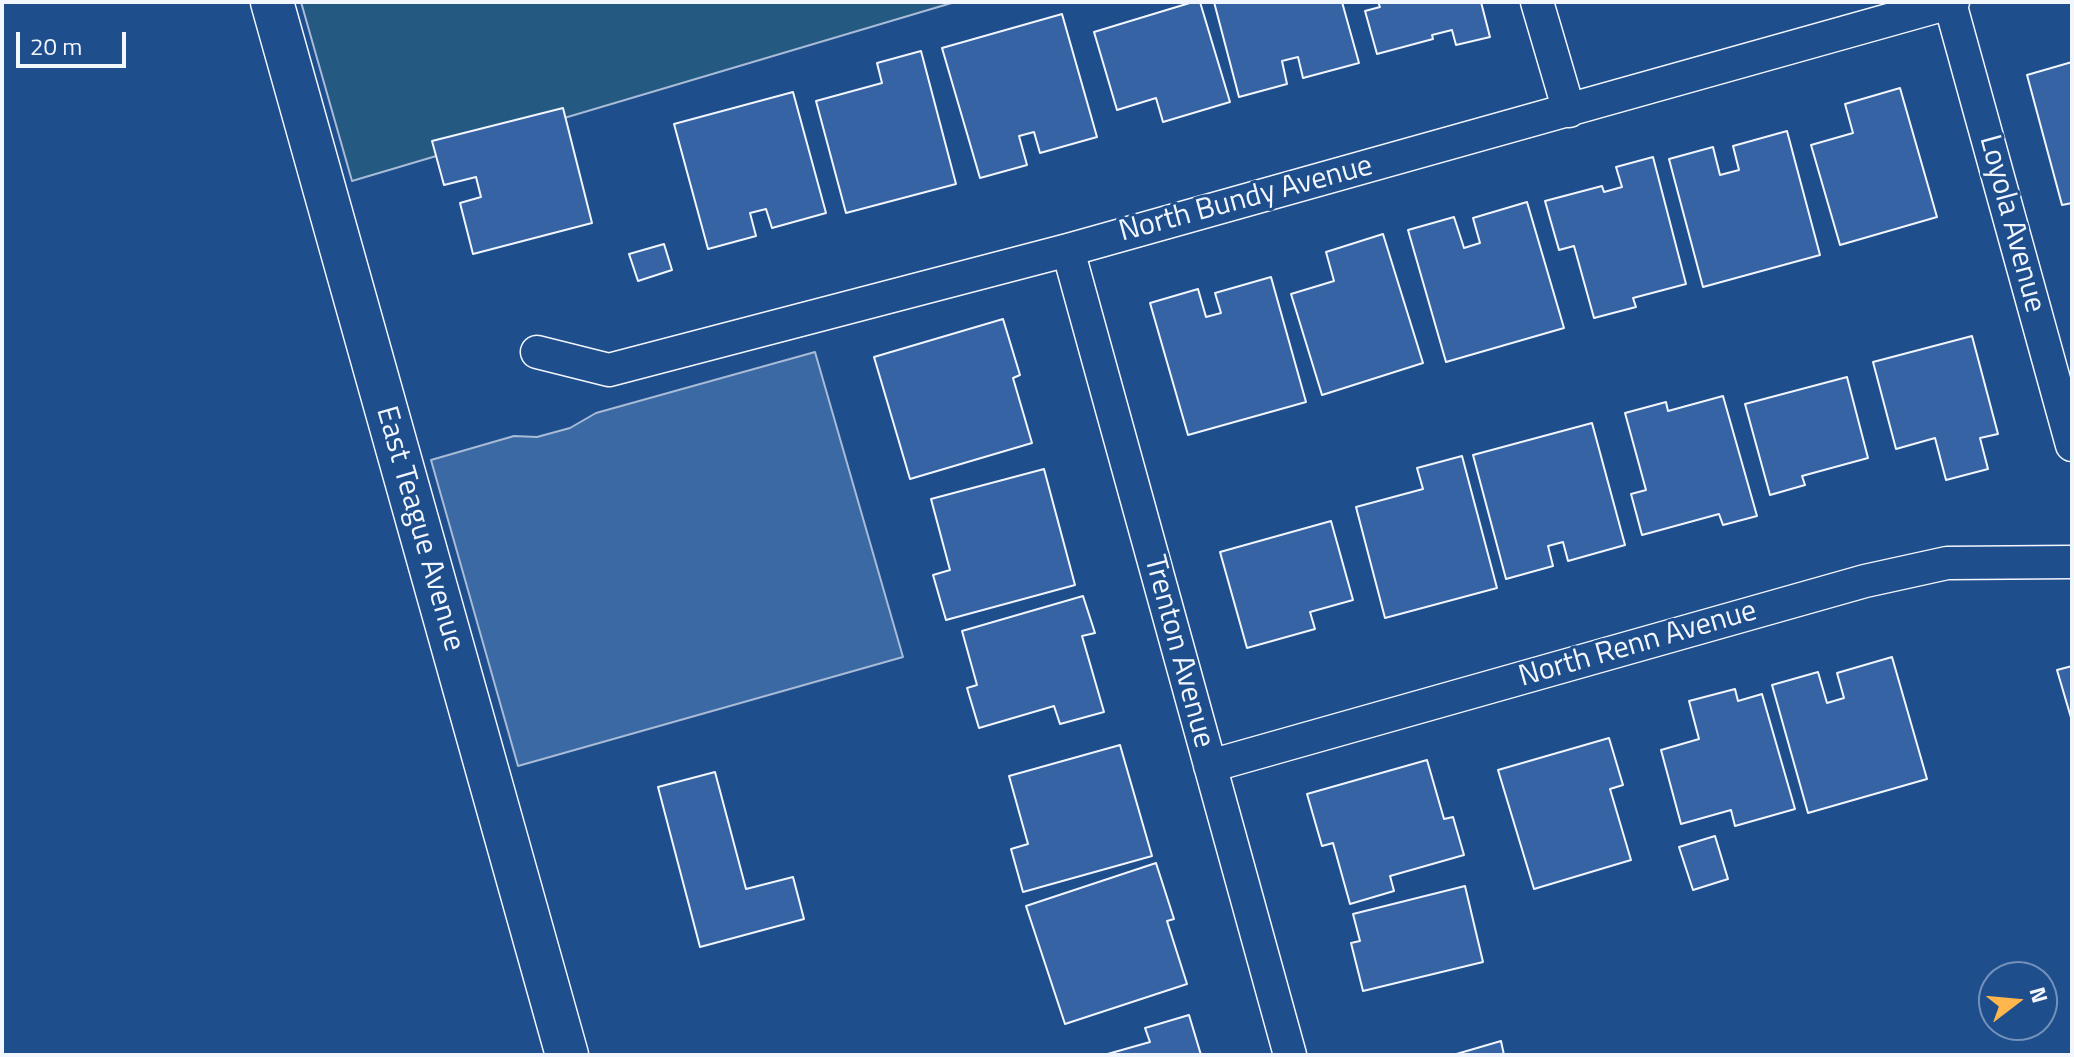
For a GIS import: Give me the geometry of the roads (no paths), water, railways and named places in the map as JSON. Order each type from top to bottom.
[{"type":"street","name":"East Teague Avenue","points":[[272,2],[567,1055]]},
{"type":"street","points":[[1537,2],[1569,111]]},
{"type":"street","name":"North Bundy Avenue","points":[[537,352],[609,370],[1068,250],[1951,2]]},
{"type":"street","name":"Loyola Avenue","points":[[1951,2],[2072,445]]},
{"type":"street","name":"Trenton Avenue","points":[[1068,250],[1290,1055]]},
{"type":"street","name":"North Renn Avenue","points":[[1210,766],[1865,581],[1947,563],[2072,562]]}]
